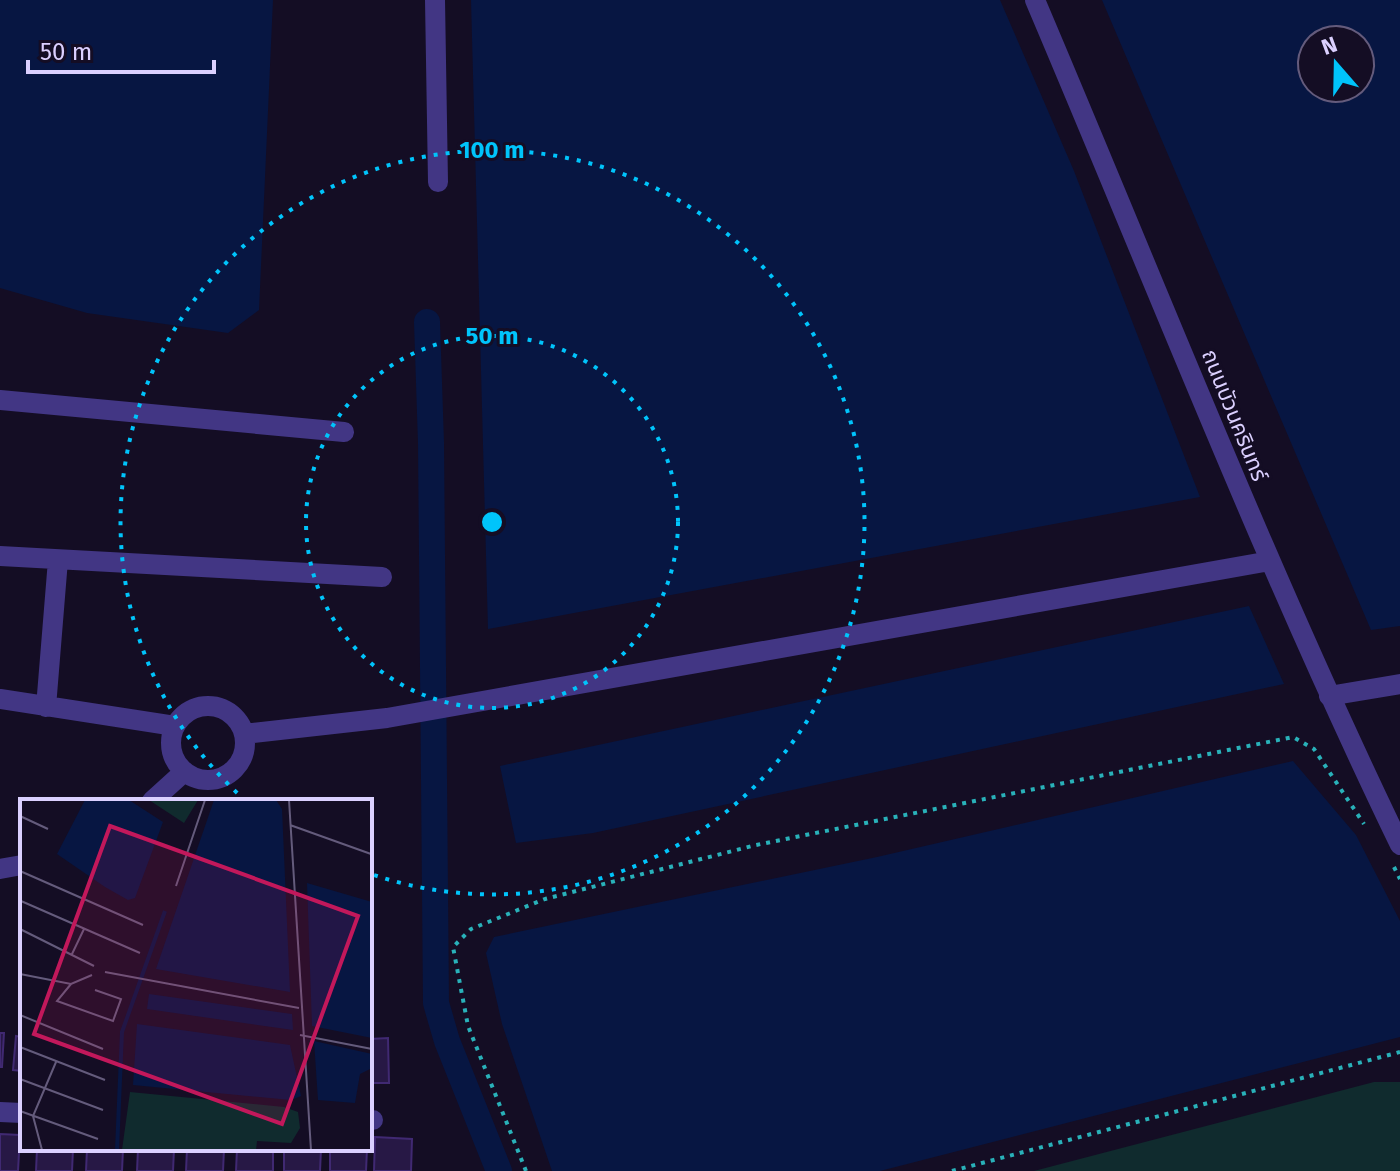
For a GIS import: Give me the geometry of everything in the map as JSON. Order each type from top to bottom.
[{"type":"street","points":[[435,0],[438,182]]},
{"type":"street","name":"ถนนบัวนครินทร์","points":[[1035,0],[1270,561],[1329,696],[1400,845]]},
{"type":"street","points":[[0,400],[344,432]]},
{"type":"street","points":[[0,556],[382,577]]},
{"type":"street","points":[[46,707],[58,560]]},
{"type":"street","points":[[244,734],[387,718],[1270,561]]},
{"type":"street","points":[[1329,696],[1400,684]]},
{"type":"street","points":[[0,699],[175,726]]},
{"type":"street","points":[[215,706],[236,718],[244,734],[245,752],[231,773],[207,781],[184,772],[171,750],[175,726],[192,709],[215,706]]},
{"type":"street","points":[[154,799],[184,772]]},
{"type":"street","points":[[0,869],[20,865]]},
{"type":"street","points":[[0,1112],[20,1113]]},
{"type":"path","points":[[526,1171],[468,1026],[453,947],[471,929],[530,905],[756,845],[1293,737],[1314,749],[1352,811],[1369,829]]},
{"type":"path","points":[[952,1171],[1400,1052]]},
{"type":"green space","points":[[1374,1082],[1400,1082],[1400,1171],[1034,1171]]},
{"type":"water","points":[[0,0],[273,0],[259,310],[228,333],[87,313],[0,288]]},
{"type":"water","points":[[471,0],[1000,0],[1074,171],[1200,497],[488,629]]},
{"type":"water","points":[[1102,0],[1400,0],[1400,626],[1371,630]]},
{"type":"water","points":[[1249,606],[1284,684],[593,833],[516,843],[500,766]]},
{"type":"water","points":[[1293,761],[1356,835],[1400,921],[1400,1037],[880,1171],[552,1171],[502,1024],[486,953],[494,937],[877,857]]},
{"type":"building","points":[[0,1033],[4,1033],[2,1067],[0,1067]]},
{"type":"building","points":[[16,1036],[20,1037],[20,1071],[13,1070]]},
{"type":"building","points":[[388,1038],[389,1083],[372,1083],[372,1039]]},
{"type":"building","points":[[0,1134],[20,1135],[18,1171],[0,1171]]},
{"type":"building","points":[[375,1137],[412,1139],[411,1171],[374,1171]]},
{"type":"building","points":[[37,1151],[73,1151],[72,1171],[36,1171]]},
{"type":"building","points":[[87,1151],[123,1151],[122,1171],[86,1171]]},
{"type":"building","points":[[138,1151],[174,1151],[173,1171],[137,1171]]},
{"type":"building","points":[[187,1151],[224,1151],[223,1171],[186,1171]]},
{"type":"building","points":[[237,1151],[273,1151],[273,1171],[236,1171]]},
{"type":"building","points":[[284,1151],[321,1151],[320,1171],[284,1171]]},
{"type":"building","points":[[330,1151],[367,1151],[366,1171],[330,1171]]},
{"type":"waterway","points":[[427,322],[431,443],[436,1003],[447,1041],[499,1171]]}]
